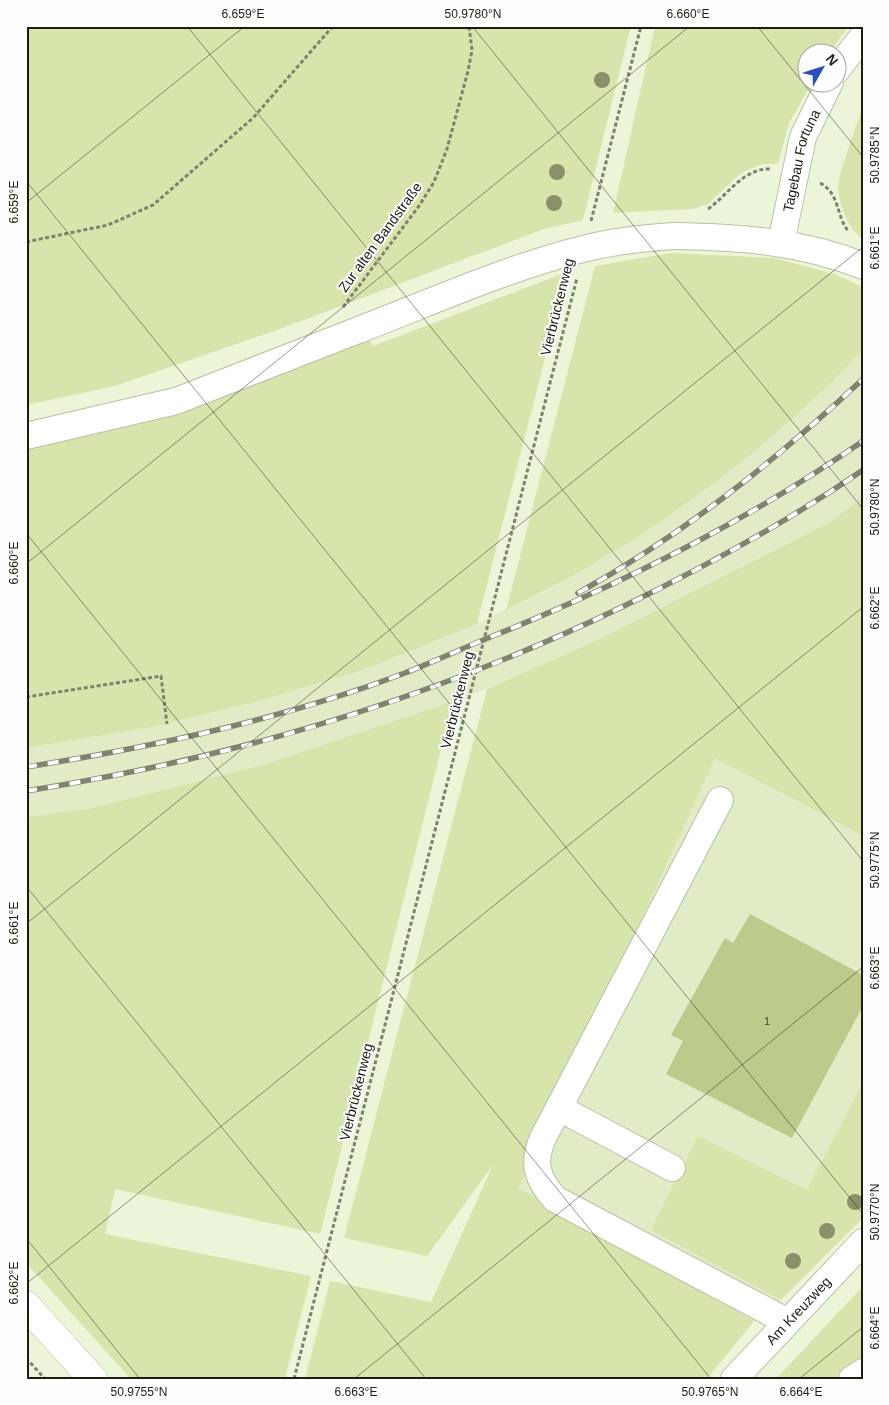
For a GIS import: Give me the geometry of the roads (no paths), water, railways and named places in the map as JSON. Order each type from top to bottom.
[{"type":"main road","points":[[26,1305],[93,1379]]},
{"type":"street","points":[[846,58],[863,36]]},
{"type":"street","name":"Tagebau Fortuna","points":[[781,243],[802,137],[825,92]]},
{"type":"street","points":[[26,436],[176,401],[530,264],[630,239],[674,236],[732,237],[781,243],[842,258],[863,266]]},
{"type":"street","points":[[720,800],[543,1138],[536,1162],[538,1176],[555,1198],[786,1321]]},
{"type":"street","points":[[559,1108],[672,1168]]},
{"type":"street","name":"Am Kreuzweg","points":[[734,1379],[786,1321],[863,1242]]},
{"type":"street","points":[[852,1379],[863,1372]]},
{"type":"railway","points":[[578,593],[654,547],[727,495],[796,439],[863,379]]},
{"type":"railway","points":[[26,767],[170,741],[218,730],[313,704],[405,673],[546,614],[686,548],[776,497],[863,441]]},
{"type":"railway","points":[[26,791],[104,777],[257,743],[405,697],[478,670],[550,640],[684,576],[775,526],[863,470]]}]
